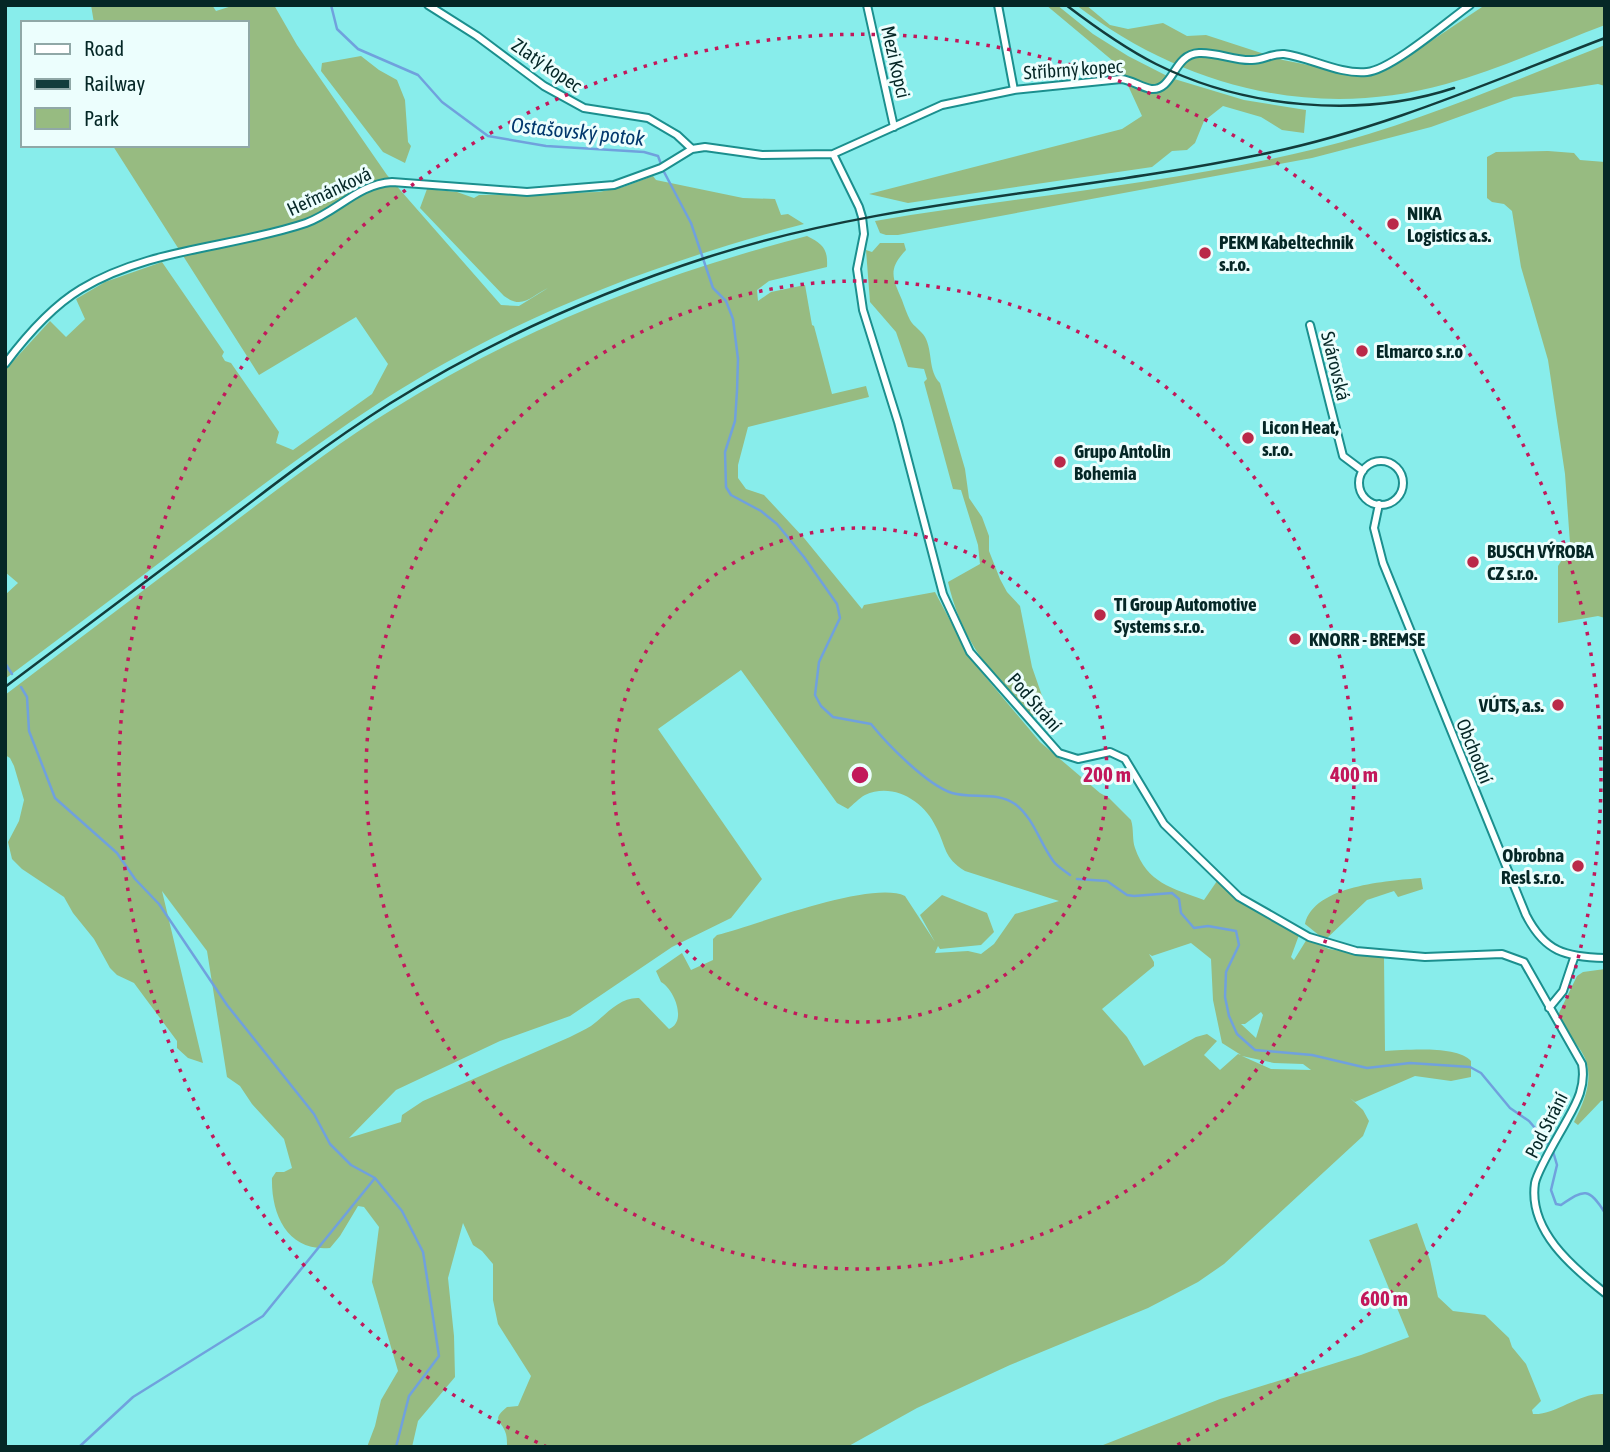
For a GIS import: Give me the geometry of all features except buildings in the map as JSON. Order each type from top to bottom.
[{"type":"street","name":"Zlatý kopec","points":[[428,5],[477,36],[544,86],[584,108],[648,118],[677,135],[692,149]]},
{"type":"street","name":"Mezi Kopci","points":[[867,5],[894,127]]},
{"type":"street","name":"Stříbrný kopec","points":[[998,5],[1014,90]]},
{"type":"street","name":"Stříbrný kopec","points":[[692,149],[705,147],[762,155],[833,154],[942,105],[1014,90],[1121,79],[1132,80],[1151,89],[1158,88],[1165,85],[1181,60],[1195,53],[1252,60],[1283,54],[1324,66],[1368,72],[1388,64],[1470,5]]},
{"type":"street","name":"Heřmánková","points":[[5,364],[39,323],[81,289],[143,261],[310,222],[376,184],[392,182],[527,192],[614,185],[661,168],[692,149]]},
{"type":"street","name":"Pod Strání","points":[[833,154],[862,217],[864,234],[857,270],[863,310],[898,422],[943,594],[970,652],[1059,753],[1078,759],[1110,752],[1125,759],[1164,824],[1239,897],[1309,937],[1356,951],[1426,957],[1502,954],[1524,962],[1582,1064],[1584,1074],[1581,1094],[1535,1181],[1537,1213],[1542,1228],[1573,1265],[1605,1293]]},
{"type":"street","name":"Svárovská","points":[[1310,325],[1343,456],[1363,471]]},
{"type":"street","points":[[1384,461],[1391,463],[1402,474],[1402,490],[1397,498],[1389,503],[1379,504],[1372,502],[1361,491],[1360,481],[1368,465],[1384,461]]},
{"type":"street","name":"Obchodní","points":[[1379,504],[1374,528],[1383,563],[1532,928],[1559,952],[1574,958],[1605,958]]},
{"type":"street","points":[[1549,1008],[1563,991],[1574,958]]},
{"type":"green space","points":[[91,5],[212,5],[216,11],[235,5],[274,5],[297,45],[387,175],[501,305],[519,306],[532,298],[516,302],[504,296],[420,208],[427,189],[457,192],[474,198],[479,195],[599,192],[653,176],[656,180],[743,198],[775,199],[781,215],[788,214],[804,224],[641,274],[536,318],[434,369],[316,446],[5,679],[5,595],[18,583],[5,572],[5,370],[50,321],[66,337],[85,319],[76,299],[105,282],[162,262],[224,352],[222,356],[225,361],[231,363],[279,432],[276,443],[293,450],[372,394],[388,364],[356,317],[259,375],[114,147],[248,147],[248,21],[94,21]]},
{"type":"green space","points":[[1046,5],[1057,5],[1093,34],[1171,78],[1244,100],[1306,110],[1304,133],[1282,130],[1261,117],[1223,106],[1204,121],[1195,143],[1187,150],[1172,151],[1152,167],[908,203],[869,194],[1122,129],[1142,116],[1119,66]]},
{"type":"green space","points":[[1076,5],[1086,5],[1110,25],[1128,29],[1163,23],[1187,36],[1206,35],[1283,60],[1364,76],[1389,69],[1485,5],[1605,5],[1605,25],[1506,64],[1446,84],[1397,95],[1348,99],[1299,97],[1252,89],[1205,76],[1160,57],[1117,33]]},
{"type":"green space","points":[[1605,45],[1605,86],[1598,84],[1514,97],[1431,127],[1312,158],[898,235],[880,233],[875,221],[1206,172],[1315,149],[1426,115]]},
{"type":"green space","points":[[361,56],[397,80],[405,100],[408,142],[411,146],[405,163],[383,152],[321,71],[322,63]]},
{"type":"green space","points":[[1496,152],[1574,153],[1580,160],[1605,162],[1605,618],[1598,616],[1558,623],[1558,566],[1570,543],[1565,474],[1548,360],[1521,267],[1512,211],[1504,204],[1492,202],[1487,198],[1487,157]]},
{"type":"green space","points":[[807,236],[823,248],[827,256],[827,267],[769,281],[757,290],[758,301],[771,292],[805,285],[812,325],[832,394],[866,386],[869,397],[748,427],[738,465],[738,478],[746,489],[764,495],[804,538],[862,609],[864,605],[935,592],[962,643],[983,674],[1040,742],[1109,798],[1131,820],[1135,848],[1140,860],[1154,877],[1171,888],[1204,900],[1217,881],[1299,935],[1291,957],[1294,960],[1307,939],[1329,949],[1384,958],[1385,1051],[1431,1050],[1455,1053],[1471,1061],[1471,1077],[1451,1081],[1415,1076],[1355,1102],[1350,1098],[1363,1110],[1369,1121],[1363,1136],[1224,1264],[1198,1282],[1148,1308],[1010,1365],[917,1408],[847,1447],[507,1447],[506,1434],[499,1415],[507,1407],[518,1406],[531,1376],[498,1324],[493,1300],[493,1264],[473,1245],[463,1223],[448,1278],[455,1377],[418,1421],[412,1447],[367,1447],[381,1400],[398,1371],[372,1282],[379,1227],[364,1207],[358,1206],[330,1248],[315,1248],[303,1244],[285,1228],[272,1192],[272,1178],[276,1172],[292,1168],[284,1139],[252,1104],[240,1086],[227,1077],[207,951],[162,891],[203,1063],[188,1058],[177,1048],[177,1041],[134,983],[117,975],[110,968],[94,939],[64,897],[22,869],[12,859],[8,842],[19,821],[24,800],[14,766],[5,755],[5,695],[327,453],[442,380],[491,353],[593,306],[753,251]],"holes":[[[741,670],[837,803],[848,809],[863,796],[876,792],[886,791],[906,796],[924,809],[940,834],[946,852],[965,871],[1059,901],[1015,914],[994,944],[981,954],[968,951],[935,953],[938,946],[940,949],[981,945],[994,932],[987,913],[942,895],[920,915],[935,942],[905,896],[889,893],[841,899],[717,935],[713,939],[713,960],[691,970],[682,953],[656,971],[677,1006],[677,1020],[669,1029],[639,998],[625,1000],[591,1026],[570,1037],[423,1101],[402,1115],[401,1122],[349,1138],[396,1090],[500,1041],[570,1016],[672,947],[731,918],[762,879],[658,729]],[[1191,943],[1211,959],[1213,1000],[1222,1043],[1241,1055],[1238,1054],[1220,1070],[1204,1055],[1217,1041],[1207,1034],[1196,1037],[1144,1066],[1127,1037],[1102,1009],[1154,966],[1149,954],[1152,956]],[[1261,1012],[1263,1015],[1256,1038],[1241,1024]],[[1242,1056],[1274,1063],[1303,1064],[1311,1070],[1271,1069]]]},
{"type":"green space","points":[[880,243],[904,243],[906,250],[894,268],[896,285],[910,320],[927,343],[965,469],[969,498],[982,517],[989,536],[989,551],[1000,579],[1007,592],[1020,606],[1032,667],[1048,713],[1031,716],[1003,686],[969,639],[954,602],[948,582],[980,564],[978,545],[961,490],[953,489],[924,382],[927,379],[924,369],[908,367],[896,332],[870,302],[866,250],[872,252]]},
{"type":"green space","points":[[1421,878],[1423,889],[1398,897],[1394,891],[1367,900],[1325,940],[1305,924],[1311,911],[1337,893],[1372,884]]},
{"type":"green space","points":[[1605,969],[1605,1100],[1578,1125],[1574,1122],[1586,1094],[1588,1066],[1558,1015],[1577,976],[1583,972]]},
{"type":"green space","points":[[1417,1223],[1430,1260],[1438,1297],[1453,1311],[1485,1315],[1509,1338],[1512,1347],[1526,1364],[1541,1401],[1532,1410],[1533,1414],[1551,1411],[1586,1396],[1605,1394],[1605,1447],[1098,1447],[1220,1399],[1361,1355],[1409,1337],[1369,1240]]},
{"type":"waterway","name":"Ostašovský potok","points":[[331,5],[337,29],[358,49],[418,75],[442,102],[488,136],[546,146],[644,152],[658,156],[661,164]]},
{"type":"waterway","name":"Ostašovský potok","points":[[663,170],[691,223],[713,288],[726,301],[733,319],[738,359],[737,391],[735,421],[725,452],[726,487],[731,495],[761,511],[777,524],[837,604],[840,618],[819,662],[815,695],[821,706],[833,717],[871,724],[908,763],[942,789],[960,795],[992,796],[1015,804],[1027,816],[1054,862],[1070,875]]},
{"type":"waterway","points":[[5,663],[12,674]]},
{"type":"waterway","points":[[21,687],[27,697],[29,731],[55,798],[117,853],[135,879],[159,904],[227,1005],[314,1114],[330,1144],[351,1165],[375,1178],[402,1211],[423,1252],[439,1356],[409,1396],[396,1447]]},
{"type":"waterway","name":"Ostašovský potok","points":[[1077,879],[1107,881],[1127,895],[1172,893],[1179,899],[1181,913],[1194,928],[1208,926],[1236,931],[1239,945],[1226,972],[1225,997],[1237,1034],[1255,1050],[1312,1055],[1367,1068],[1410,1063],[1470,1067],[1481,1073],[1510,1108],[1529,1121],[1552,1148],[1557,1165],[1551,1190],[1556,1204],[1561,1205],[1586,1193],[1595,1199],[1605,1213]]},
{"type":"waterway","points":[[79,1447],[133,1397],[263,1316],[375,1178]]},
{"type":"railway","points":[[1066,5],[1110,37],[1156,64],[1226,91],[1264,99],[1342,106],[1418,98],[1454,88]]},
{"type":"railway","points":[[5,687],[280,480],[367,418],[427,381],[504,340],[625,286],[708,257],[845,222],[1193,167],[1307,144],[1394,118],[1605,38]]},
{"type":"place","name":"NIKA Logistics a.s.","points":[[1393,224]]},
{"type":"place","name":"PEKM Kabeltechnik s.r.o.","points":[[1205,253]]},
{"type":"place","name":"Elmarco s.r.o","points":[[1362,351]]},
{"type":"place","name":"Licon Heat, s.r.o.","points":[[1248,438]]},
{"type":"place","name":"Grupo Antolin Bohemia","points":[[1060,462]]},
{"type":"place","name":"BUSCH VÝROBA CZ s.r.o.","points":[[1473,562]]},
{"type":"place","name":"TI Group Automotive Systems s.r.o.","points":[[1100,615]]},
{"type":"place","name":"KNORR - BREMSE","points":[[1295,639]]},
{"type":"place","name":"VÚTS, a.s.","points":[[1558,705]]},
{"type":"place","name":"Obrobna Resl s.r.o.","points":[[1578,866]]}]
